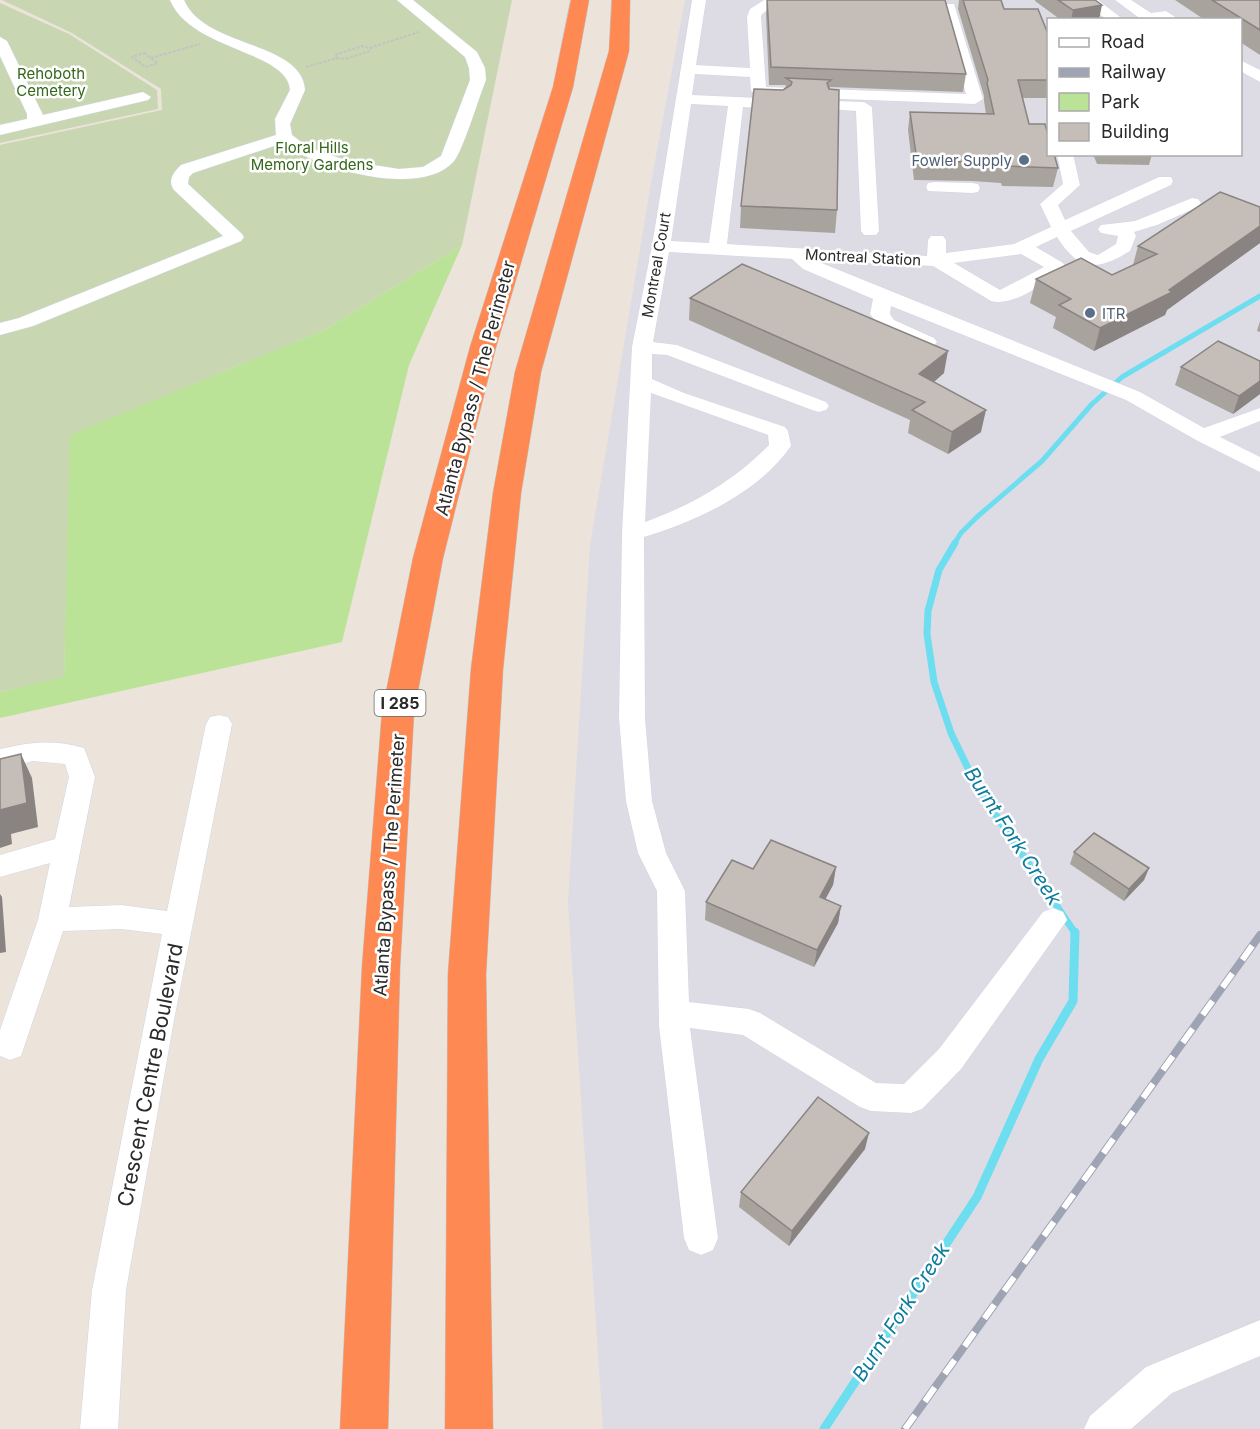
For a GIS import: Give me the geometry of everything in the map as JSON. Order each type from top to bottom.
[{"type":"highway","points":[[469,1429],[466,974],[487,669],[507,493],[528,372],[619,51],[621,0]]},
{"type":"highway","name":"Atlanta Bypass / The Perimeter","points":[[364,1429],[381,967],[398,712],[428,558],[483,347],[563,87],[575,8]]},
{"type":"street","points":[[177,0],[180,10],[194,22],[241,48],[281,63],[290,72],[297,86],[297,95],[282,123],[285,137],[302,150],[345,166],[399,174],[424,172],[436,168],[448,158],[478,80],[477,68],[472,55],[404,0]]},
{"type":"street","name":"Montreal Court","points":[[699,0],[661,246],[642,347],[633,533],[632,718],[639,801],[652,853],[671,891],[673,1013],[701,1238]]},
{"type":"street","points":[[1089,0],[1114,18]]},
{"type":"street","points":[[1122,0],[1149,18],[1166,15],[1170,18]]},
{"type":"street","points":[[769,1],[878,9],[949,8],[975,99],[759,91],[755,12],[769,1]]},
{"type":"street","points":[[0,41],[36,114],[35,121]]},
{"type":"street","points":[[1242,65],[1260,77]]},
{"type":"street","points":[[688,69],[758,73]]},
{"type":"street","points":[[0,130],[143,97]]},
{"type":"street","points":[[684,99],[864,107],[870,231]]},
{"type":"street","points":[[717,249],[736,102]]},
{"type":"street","points":[[0,329],[26,322],[235,237],[180,186],[180,175],[187,169],[285,137]]},
{"type":"street","points":[[1065,156],[1072,185],[1048,204],[1075,251],[1093,260],[1100,260],[1124,247],[1127,236],[1124,230]]},
{"type":"street","name":"Montreal Station","points":[[661,246],[937,260],[1022,247],[1165,182]]},
{"type":"street","points":[[934,187],[972,188]]},
{"type":"street","points":[[1062,230],[1124,230],[1146,225],[1192,203]]},
{"type":"street","points":[[980,239],[997,252]]},
{"type":"street","points":[[937,240],[937,260],[998,297],[1012,293],[1057,267],[1022,247]]},
{"type":"street","points":[[793,254],[809,265],[883,296],[1127,393],[1260,465]]},
{"type":"street","points":[[883,296],[880,314],[887,324],[927,342]]},
{"type":"street","points":[[642,347],[670,349],[819,406]]},
{"type":"street","points":[[633,533],[689,514],[762,466],[780,446],[778,431],[677,397],[642,382]]},
{"type":"street","points":[[1203,436],[1260,414]]},
{"type":"street","name":"Crescent Centre Boulevard","points":[[99,1429],[109,1290],[219,724]]},
{"type":"street","points":[[0,759],[33,751],[75,755],[82,777],[52,920],[10,1046]]},
{"type":"street","points":[[0,866],[67,847]]},
{"type":"street","points":[[52,920],[121,917],[179,924]]},
{"type":"street","points":[[673,1013],[749,1022],[871,1097],[911,1099],[950,1059],[1053,920]]},
{"type":"street","points":[[1103,1429],[1159,1380],[1260,1338]]},
{"type":"path","points":[[337,58],[335,56],[337,54],[362,46],[369,48],[437,27]]},
{"type":"path","points":[[151,58],[221,37]]},
{"type":"path","points":[[290,72],[337,58],[345,59],[372,49],[369,48]]},
{"type":"path","points":[[144,53],[151,58],[158,63],[146,67],[132,57],[144,53]]},
{"type":"shaded area","points":[[685,0],[1260,0],[1260,1429],[603,1429],[568,903],[590,545],[653,172]]},
{"type":"green space","name":"Floral Hills Memory Gardens","points":[[2,0],[512,0],[462,245],[324,330],[70,435],[64,677],[0,692],[0,145],[162,110],[161,89],[72,33]]},
{"type":"green space","name":"Rehoboth Cemetery","points":[[0,3],[69,34],[157,90],[158,109],[0,143]]},
{"type":"green space","points":[[462,245],[409,365],[342,642],[0,718],[0,692],[64,676],[69,435],[324,330]]},
{"type":"building","points":[[767,0],[945,0],[966,74],[771,67]]},
{"type":"building","points":[[963,0],[1001,0],[1004,9],[1038,9],[1047,32],[1047,80],[1018,80],[1029,124],[1045,124],[1047,156],[1055,156],[1058,168],[975,162],[917,161],[910,112],[994,114],[988,80]]},
{"type":"building","points":[[1058,0],[1095,0],[1102,5],[1073,10]]},
{"type":"building","points":[[1212,0],[1260,0],[1260,30]]},
{"type":"building","points":[[786,78],[831,80],[827,83],[829,89],[839,90],[837,210],[741,206],[754,89],[783,90],[792,82]]},
{"type":"building","points":[[1220,192],[1260,207],[1260,226],[1169,290],[1172,292],[1100,328],[1059,305],[1071,299],[1036,279],[1081,258],[1112,275],[1157,254],[1138,246]]},
{"type":"building","points":[[742,264],[948,351],[919,374],[986,410],[952,432],[912,410],[925,402],[690,298]]},
{"type":"building","points":[[1218,341],[1260,361],[1260,381],[1239,396],[1181,367]]},
{"type":"building","points":[[21,754],[27,803],[0,810],[0,759]]},
{"type":"building","points":[[1094,833],[1149,868],[1129,889],[1074,852]]},
{"type":"building","points":[[771,840],[836,867],[820,897],[841,906],[817,950],[706,902],[732,860],[753,869]]},
{"type":"building","points":[[818,1097],[869,1133],[792,1231],[741,1192]]},
{"type":"waterway","name":"Burnt Fork Creek","points":[[954,544],[961,533],[977,517],[1042,461],[1092,404],[1122,377],[1260,296]]},
{"type":"waterway","name":"Burnt Fork Creek","points":[[955,543],[939,570],[928,611],[927,634],[934,682],[951,733],[977,787],[1075,933]]},
{"type":"waterway","name":"Burnt Fork Creek","points":[[824,1429],[977,1197],[1039,1059],[1073,1001],[1075,933]]},
{"type":"railway","points":[[905,1429],[1260,935]]},
{"type":"place","name":"Fowler Supply","points":[[1024,160]]},
{"type":"place","name":"ITR","points":[[1090,313]]}]
